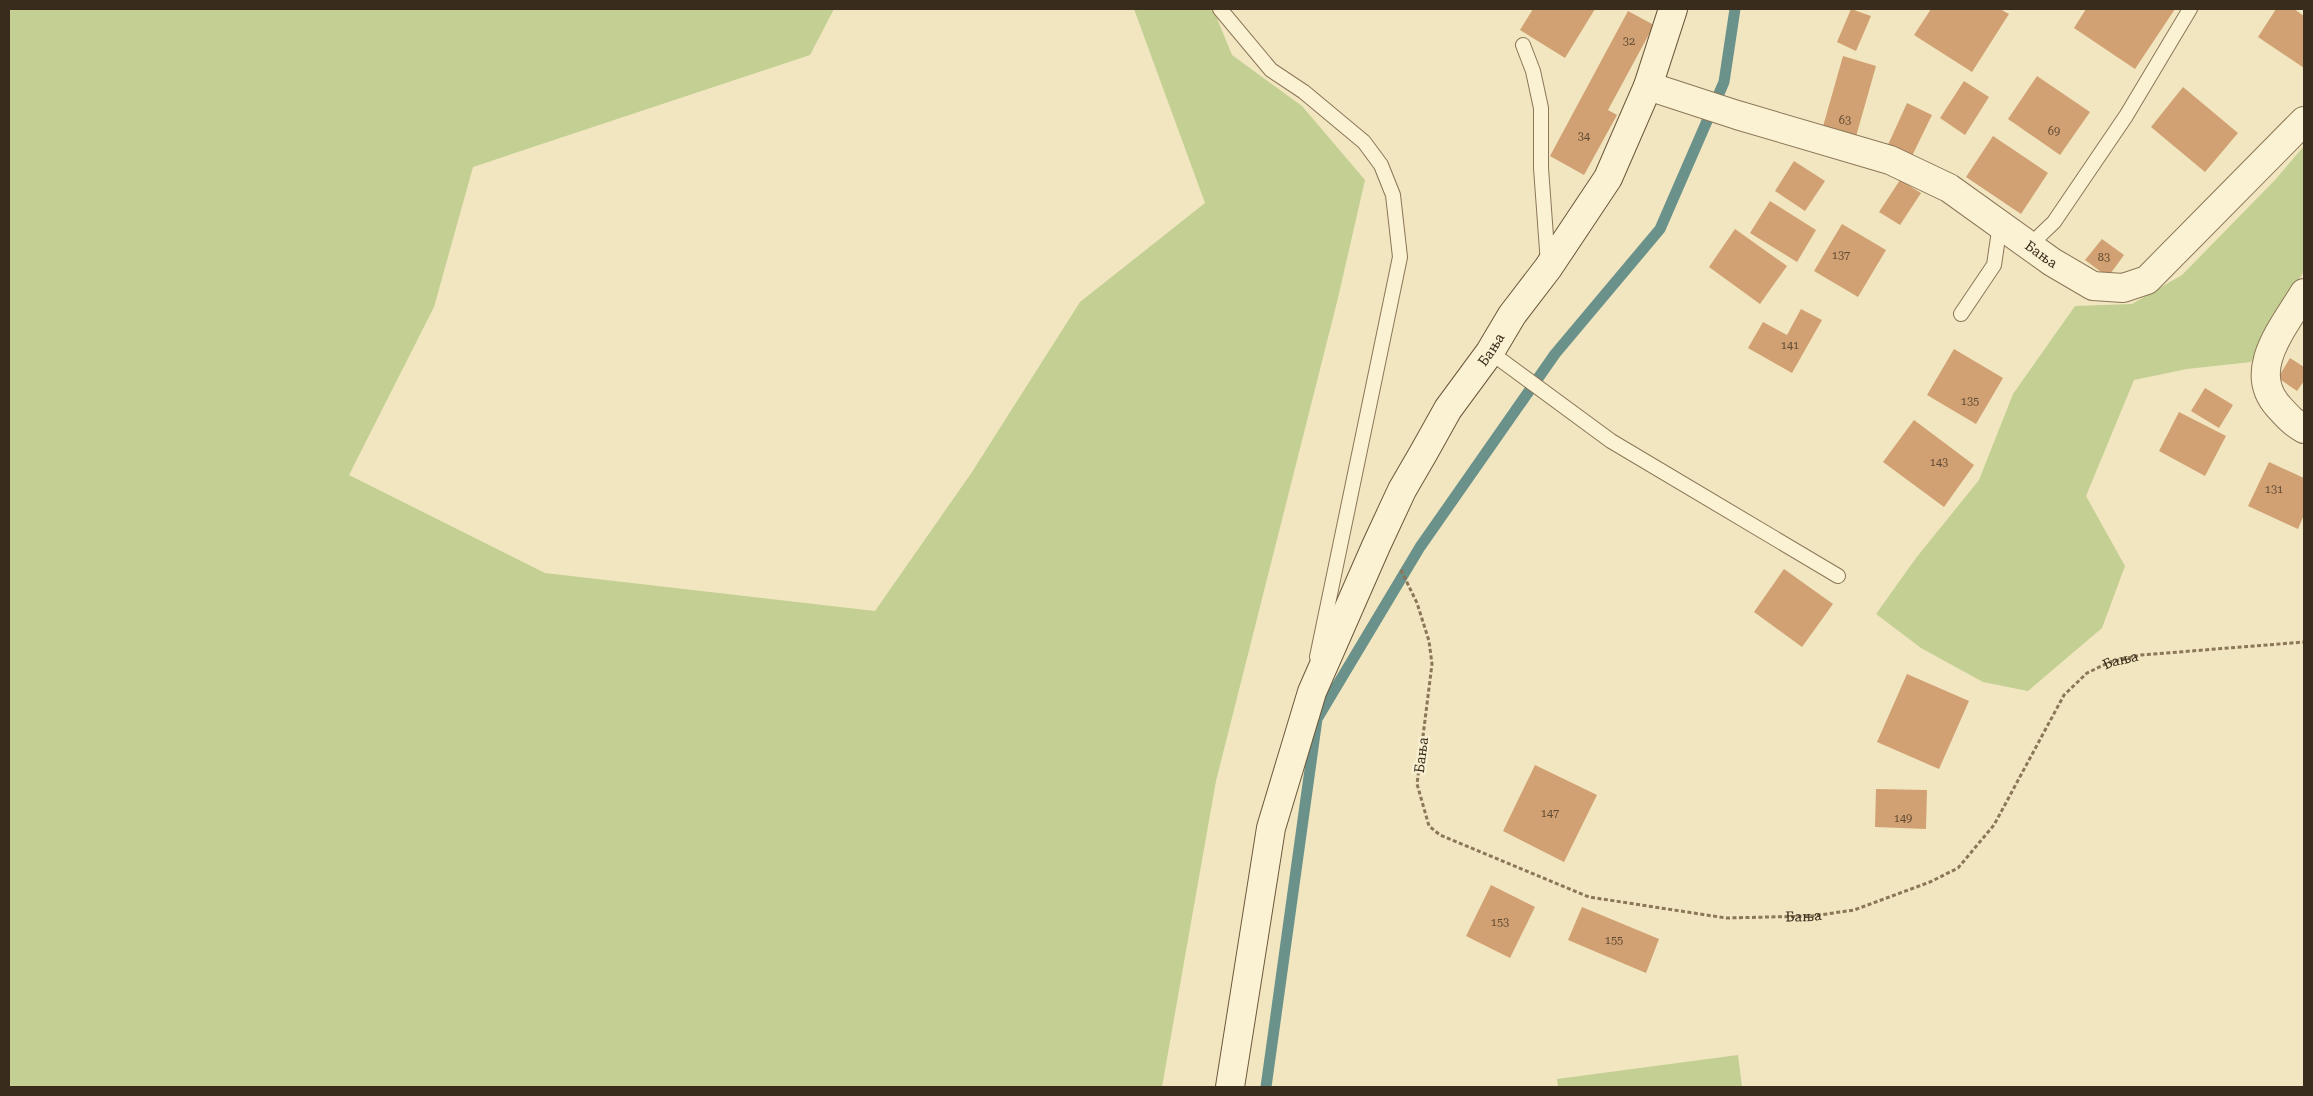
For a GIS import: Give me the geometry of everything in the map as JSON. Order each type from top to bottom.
[{"type":"street","name":"Бања","points":[[1230,1087],[1271,828],[1312,692],[1402,490],[1448,409],[1490,352],[1512,315],[1548,268],[1608,178],[1648,86],[1673,9]]},
{"type":"street","name":"Бања","points":[[1648,86],[1737,115],[1890,160],[1950,188],[2029,246],[2093,286],[2123,288],[2147,280],[2304,122]]},
{"type":"street","points":[[2304,293],[2265,363],[2269,396],[2293,423],[2304,429]]},
{"type":"lane","name":"Бања","points":[[1220,9],[1271,70],[1304,92],[1364,142],[1381,165],[1393,195],[1398,226],[1400,257],[1322,626],[1312,692]]},
{"type":"lane","points":[[2029,246],[2054,222],[2126,116],[2190,9]]},
{"type":"lane","points":[[1523,45],[1533,71],[1540,108],[1541,168],[1548,268]]},
{"type":"lane","points":[[1961,314],[1994,265],[2000,224]]},
{"type":"lane","points":[[1490,352],[1552,395],[1611,441],[1838,576]]},
{"type":"path","name":"Бања","points":[[1398,565],[1417,603],[1429,641],[1432,664],[1417,784],[1429,826],[1440,835],[1589,897],[1726,918],[1813,916],[1854,910],[1930,882],[1958,868],[1994,824],[2064,695],[2087,673],[2095,669],[2110,662],[2141,655],[2304,642]]},
{"type":"green space","points":[[9,9],[834,9],[810,55],[473,167],[434,307],[349,475],[545,573],[875,611],[972,472],[1080,302],[1205,203],[1134,9],[1213,9],[1232,55],[1302,106],[1365,180],[1338,298],[1216,781],[1162,1087],[9,1087]]},
{"type":"green space","points":[[2304,146],[2304,271],[2251,362],[2187,369],[2134,380],[2086,496],[2125,566],[2102,628],[2028,691],[1983,682],[1921,648],[1876,614],[1916,558],[1979,480],[2013,394],[2075,306],[2132,304],[2182,275],[2275,180]]},
{"type":"green space","points":[[1738,1055],[1742,1087],[1558,1087],[1557,1079]]},
{"type":"building","points":[[1533,9],[1595,9],[1565,58],[1520,30]]},
{"type":"building","points":[[1851,9],[1871,16],[1856,51],[1837,42]]},
{"type":"building","points":[[1931,9],[2000,9],[2009,14],[1972,72],[1914,35]]},
{"type":"building","points":[[2086,9],[2175,9],[2135,69],[2074,28]]},
{"type":"building","points":[[2276,9],[2294,9],[2304,16],[2304,68],[2258,37]]},
{"type":"building","points":[[1628,11],[1654,25],[1608,110],[1617,115],[1584,175],[1550,156]]},
{"type":"building","points":[[1843,56],[1876,66],[1855,140],[1822,130]]},
{"type":"building","points":[[2037,76],[2090,112],[2060,155],[2008,119]]},
{"type":"building","points":[[1964,81],[1989,97],[1965,135],[1940,118]]},
{"type":"building","points":[[2183,87],[2238,133],[2205,172],[2151,127]]},
{"type":"building","points":[[1907,103],[1932,115],[1911,158],[1887,147]]},
{"type":"building","points":[[1993,136],[2048,173],[2021,214],[1966,177]]},
{"type":"building","points":[[1794,161],[1825,181],[1805,211],[1775,191]]},
{"type":"building","points":[[1900,180],[1921,193],[1900,225],[1879,212]]},
{"type":"building","points":[[1770,201],[1816,230],[1797,262],[1750,233]]},
{"type":"building","points":[[1842,224],[1886,250],[1858,297],[1814,271]]},
{"type":"building","points":[[1735,229],[1787,266],[1760,304],[1709,267]]},
{"type":"building","points":[[2102,239],[2124,255],[2108,277],[2085,260]]},
{"type":"building","points":[[1801,309],[1822,320],[1792,373],[1748,348],[1763,322],[1787,335]]},
{"type":"building","points":[[1954,349],[2003,378],[1976,424],[1927,395]]},
{"type":"building","points":[[2290,358],[2304,367],[2304,381],[2297,391],[2278,378]]},
{"type":"building","points":[[2205,388],[2233,405],[2219,428],[2191,411]]},
{"type":"building","points":[[2179,412],[2226,436],[2205,476],[2159,451]]},
{"type":"building","points":[[1914,420],[1974,465],[1944,507],[1883,462]]},
{"type":"building","points":[[2269,462],[2304,478],[2304,515],[2298,529],[2248,506]]},
{"type":"building","points":[[1784,569],[1833,604],[1802,647],[1754,612]]},
{"type":"building","points":[[1907,674],[1969,701],[1939,769],[1877,742]]},
{"type":"building","points":[[1535,765],[1597,795],[1564,862],[1503,831]]},
{"type":"building","points":[[1876,789],[1927,790],[1926,829],[1875,827]]},
{"type":"building","points":[[1491,885],[1535,907],[1510,958],[1466,936]]},
{"type":"building","points":[[1582,907],[1659,939],[1646,973],[1568,940]]},
{"type":"waterway","points":[[1266,1087],[1317,719],[1420,547],[1555,354],[1660,229],[1724,82],[1735,9]]}]
